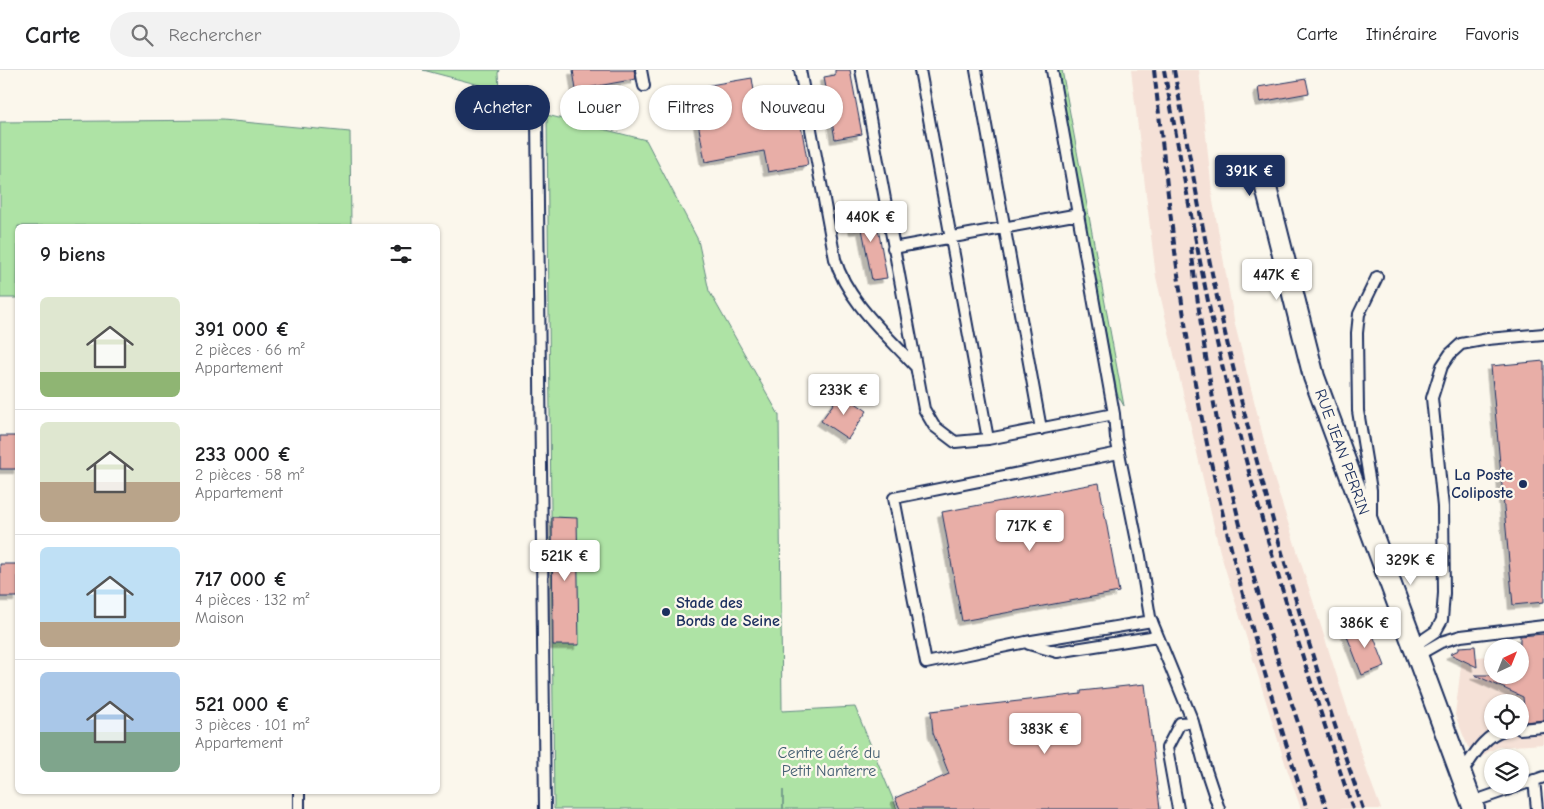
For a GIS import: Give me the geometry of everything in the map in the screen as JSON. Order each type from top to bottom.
[{"type":"street","name":"RUE JEAN PERRIN","points":[[1261,168],[1314,377],[1473,806]]},
{"type":"lane","points":[[641,70],[644,86]]},
{"type":"lane","points":[[800,70],[839,273],[846,288],[915,367]]},
{"type":"lane","points":[[861,70],[915,367],[924,409],[934,426],[956,442],[988,439],[1114,414]]},
{"type":"lane","points":[[920,70],[988,439]]},
{"type":"lane","points":[[976,70],[1041,429]]},
{"type":"lane","points":[[1052,70],[1114,414],[1116,438],[1152,621],[1193,722],[1205,767],[1220,809]]},
{"type":"lane","points":[[537,130],[545,809]]},
{"type":"lane","points":[[893,248],[1078,214]]},
{"type":"lane","points":[[1371,528],[1371,490],[1358,412],[1357,333],[1359,314],[1377,277]]},
{"type":"lane","points":[[1416,650],[1436,631],[1442,620],[1444,593],[1443,507],[1432,398],[1442,366],[1450,354],[1461,344],[1488,339],[1544,334]]},
{"type":"lane","points":[[1119,453],[894,498],[926,663],[1026,642],[1152,621]]},
{"type":"lane","points":[[1416,650],[1460,636],[1544,626]]},
{"type":"lane","points":[[1026,642],[1057,652],[1157,636]]},
{"type":"lane","points":[[1178,809],[1167,748],[1180,723],[1193,722]]},
{"type":"lane","points":[[1529,728],[1544,727]]},
{"type":"lane","points":[[1461,774],[1486,739]]},
{"type":"lane","points":[[1473,806],[1539,779],[1538,809]]},
{"type":"lane","points":[[299,794],[299,809]]},
{"type":"shaded area","points":[[1131,70],[1199,70],[1213,201],[1235,325],[1272,472],[1368,774],[1381,809],[1301,809],[1285,763],[1220,552],[1156,277]]},
{"type":"shaded area","points":[[1544,651],[1544,744],[1484,749],[1484,755],[1482,757],[1468,747],[1455,715],[1462,658],[1484,657],[1484,684],[1529,684],[1529,666]]},
{"type":"green space","points":[[423,70],[499,70],[499,85],[480,85]]},
{"type":"green space","points":[[1056,70],[1062,70],[1124,406],[1117,394]]},
{"type":"green space","name":"Stade des Bords de Seine","points":[[550,116],[560,118],[560,130],[606,130],[646,140],[698,240],[709,291],[779,415],[782,711],[855,707],[897,809],[554,809],[547,130],[550,130]]},
{"type":"green space","points":[[222,120],[350,132],[351,224],[15,224],[15,298],[0,298],[0,122]]},
{"type":"building","points":[[573,70],[634,70],[636,79],[603,85],[575,85]]},
{"type":"building","points":[[835,70],[850,70],[862,134],[835,139],[833,130],[843,130],[843,85],[825,85],[824,77],[835,75]]},
{"type":"building","points":[[752,78],[753,85],[742,85],[742,130],[802,130],[808,165],[768,172],[764,151],[705,162],[699,130],[732,130],[732,85],[710,85]]},
{"type":"building","points":[[1306,79],[1309,93],[1260,102],[1258,87]]},
{"type":"building","points":[[875,211],[887,278],[872,280],[862,229],[854,230],[851,215]]},
{"type":"building","name":"La Poste Coliposte","points":[[1544,361],[1544,602],[1513,605],[1491,366]]},
{"type":"building","points":[[841,393],[867,411],[848,439],[821,421]]},
{"type":"building","points":[[0,436],[15,436],[15,469],[0,469]]},
{"type":"building","points":[[1099,483],[1119,592],[962,621],[942,512]]},
{"type":"building","points":[[552,517],[577,518],[579,645],[553,645]]},
{"type":"building","points":[[0,564],[15,564],[15,597],[0,597]]},
{"type":"building","points":[[1368,622],[1385,666],[1362,675],[1345,631]]},
{"type":"building","points":[[1544,634],[1544,720],[1529,722],[1529,694],[1516,694],[1495,684],[1529,684],[1529,639],[1520,639],[1520,636]]},
{"type":"building","points":[[1475,646],[1477,667],[1450,654],[1459,650],[1459,647]]},
{"type":"building","points":[[1475,675],[1484,675],[1484,679]]},
{"type":"building","points":[[1145,684],[1160,809],[900,809],[895,798],[949,774],[933,733],[931,711],[1081,694],[1081,691]]},
{"type":"railway","points":[[1154,70],[1182,305],[1195,383],[1217,491],[1258,651],[1307,809]]},
{"type":"railway","points":[[1164,70],[1209,308],[1240,440],[1285,599],[1353,809]]},
{"type":"railway","points":[[1174,70],[1216,293],[1261,479],[1293,590],[1363,809]]},
{"type":"railway","points":[[1191,247],[1201,326],[1214,404],[1239,521],[1276,654],[1327,809]]},
{"type":"place","name":"La Poste Coliposte","points":[[1523,484]]},
{"type":"place","name":"Stade des Bords de Seine","points":[[666,612]]},
{"type":"park label","name":"Centre aéré du Petit Nanterre","points":[[829,762]]}]
